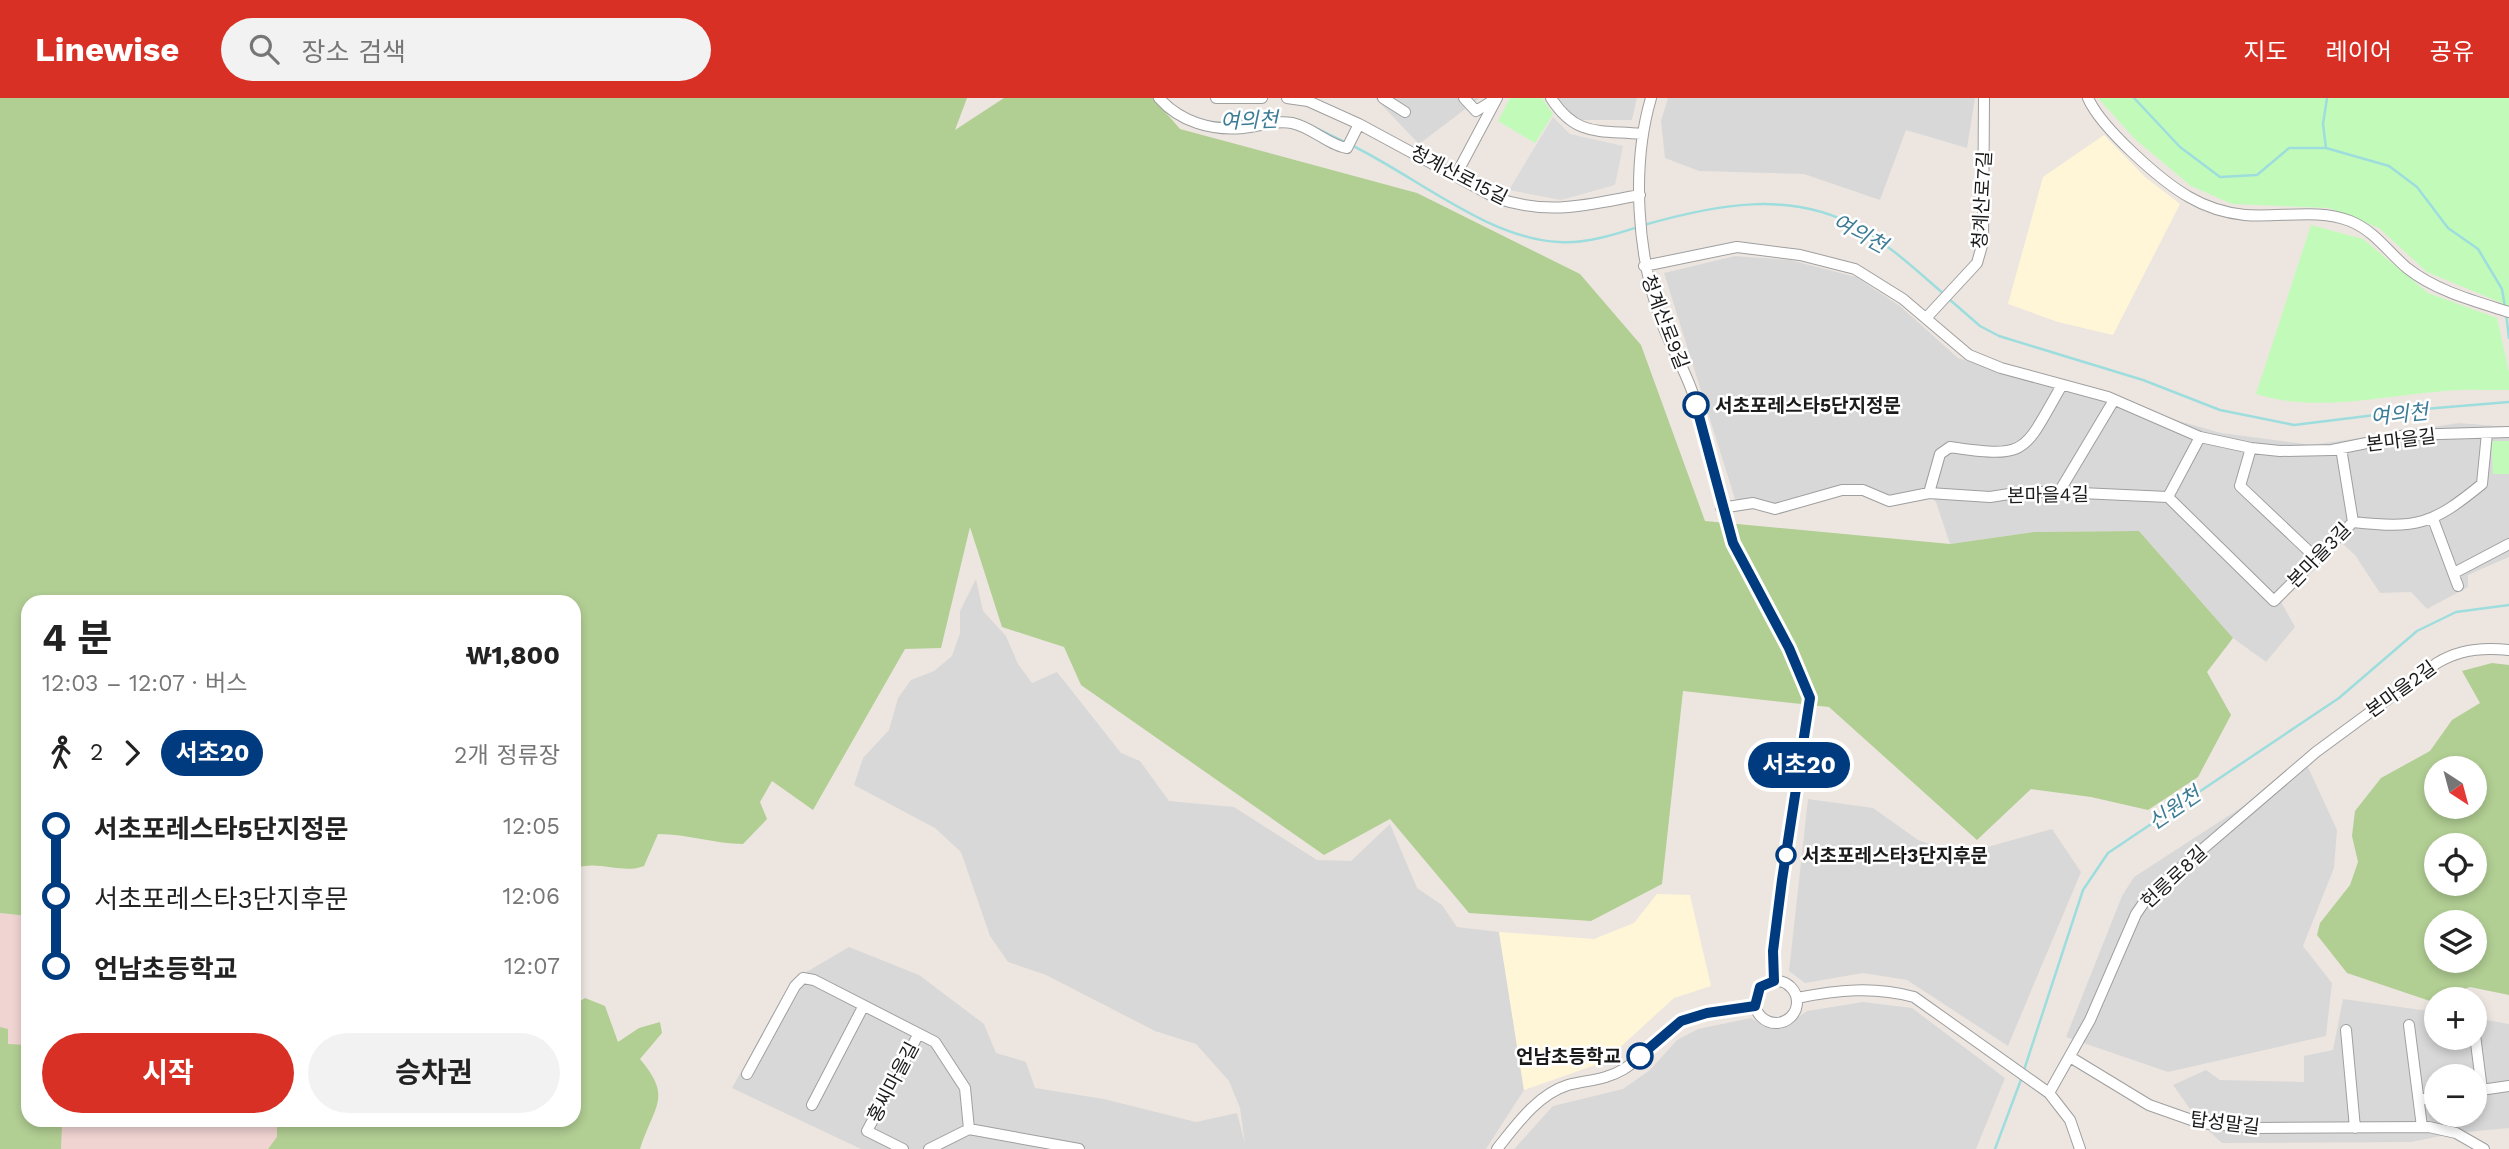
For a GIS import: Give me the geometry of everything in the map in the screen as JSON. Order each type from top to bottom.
[{"type":"street","points":[[1159,98],[1174,113],[1208,126],[1223,129],[1293,123],[1347,148],[1359,124]]},
{"type":"street","points":[[1216,98],[1262,98]]},
{"type":"street","name":"청계산로15길","points":[[1287,98],[1308,101],[1359,124],[1496,198],[1534,208],[1567,209],[1641,198]]},
{"type":"street","points":[[1383,98],[1405,111]]},
{"type":"street","points":[[1464,98],[1476,111],[1497,98]]},
{"type":"street","points":[[1456,175],[1497,98]]},
{"type":"street","points":[[1551,98],[1562,115],[1579,128],[1641,134]]},
{"type":"street","points":[[1641,198],[1641,134],[1651,98]]},
{"type":"street","name":"청계산로7길","points":[[1931,313],[1977,263],[1983,242],[1984,98]]},
{"type":"street","points":[[2088,98],[2120,141],[2188,197],[2211,208],[2242,215],[2327,215],[2350,221],[2374,235],[2407,268],[2436,286],[2504,311]]},
{"type":"street","name":"청계산로9길","points":[[1641,198],[1643,262],[1662,323],[1693,394],[1721,508],[1748,575]]},
{"type":"street","points":[[1643,262],[1737,247],[1800,255],[1855,270],[1931,313]]},
{"type":"street","name":"본마을길","points":[[1931,313],[1940,333],[1969,355],[2001,368],[2114,400],[2200,437],[2280,452],[2341,451],[2406,435],[2509,432]]},
{"type":"street","points":[[1721,508],[1753,503],[1775,509],[1842,490],[1863,491],[1889,501],[1929,493],[1940,454],[1945,449],[1950,447],[1996,454],[2017,450],[2031,439],[2062,385]]},
{"type":"street","points":[[2059,492],[2114,400]]},
{"type":"street","points":[[2353,522],[2400,527],[2448,512],[2482,484],[2487,433]]},
{"type":"street","points":[[2168,497],[2200,437]]},
{"type":"street","points":[[2251,447],[2240,486],[2316,558]]},
{"type":"street","name":"본마을3길","points":[[2168,497],[2274,601],[2353,522],[2341,451]]},
{"type":"street","name":"본마을4길","points":[[1929,493],[1990,497],[2022,492],[2059,492],[2168,497]]},
{"type":"street","points":[[2432,519],[2458,586]]},
{"type":"street","points":[[2454,573],[2509,544]]},
{"type":"street","points":[[1774,981],[1773,951],[1780,891],[1810,698],[1789,648]]},
{"type":"street","name":"본마을2길","points":[[2333,739],[2454,653],[2509,650]]},
{"type":"street","name":"헌릉로8길","points":[[2049,1093],[2090,1020],[2136,914],[2149,895],[2333,739]]},
{"type":"street","name":"홍씨마을길","points":[[747,1074],[786,1000],[803,978],[814,980],[935,1042],[965,1088],[969,1129]]},
{"type":"street","points":[[1774,981],[1785,983],[1797,998],[1795,1014],[1783,1022],[1763,1019],[1755,1006],[1760,987],[1774,981]]},
{"type":"street","points":[[1797,998],[1856,989],[1889,990],[1914,997],[2049,1093],[2070,1120],[2080,1149]]},
{"type":"street","points":[[1497,1149],[1545,1097],[1566,1086],[1608,1078],[1626,1068],[1681,1021],[1707,1013],[1755,1006]]},
{"type":"street","points":[[812,1105],[863,1007]]},
{"type":"street","points":[[2409,1025],[2423,1127]]},
{"type":"street","points":[[2346,1030],[2355,1128]]},
{"type":"street","name":"홍씨마을길","points":[[904,1149],[867,1131],[918,1035]]},
{"type":"street","name":"탑성말길","points":[[2070,1057],[2149,1105],[2200,1124],[2256,1128],[2423,1127],[2456,1133],[2484,1149]]},
{"type":"street","points":[[2487,1090],[2509,1086]]},
{"type":"street","points":[[2419,1100],[2424,1099]]},
{"type":"street","points":[[929,1149],[969,1129],[1079,1149]]},
{"type":"shaded area","points":[[1375,98],[1480,98],[1419,144]]},
{"type":"shaded area","points":[[1558,98],[1637,98],[1632,120],[1577,120]]},
{"type":"shaded area","points":[[1668,98],[1975,98],[1967,148],[1906,130],[1880,200],[1804,174],[1699,171],[1665,158],[1661,121]]},
{"type":"shaded area","points":[[1553,117],[1570,134],[1623,146],[1615,185],[1561,200],[1509,190]]},
{"type":"shaded area","points":[[2104,135],[2145,177],[2180,204],[2113,335],[2058,322],[2008,304],[2043,177]]},
{"type":"shaded area","points":[[1735,256],[1790,260],[1856,277],[1900,306],[1958,358],[2050,387],[2067,389],[2221,433],[2312,445],[2459,423],[2509,427],[2509,557],[2468,575],[2468,587],[2427,609],[2411,592],[2380,593],[2355,555],[2335,537],[2280,600],[2295,627],[2266,662],[2233,638],[2139,531],[2034,532],[1950,544],[1936,502],[1925,491],[1891,498],[1861,487],[1820,491],[1778,505],[1735,499],[1664,273]]},
{"type":"shaded area","points":[[976,579],[983,611],[1006,636],[1018,664],[1032,683],[1057,672],[1121,753],[1140,761],[1169,801],[1234,807],[1317,860],[1351,861],[1390,824],[1417,888],[1442,905],[1457,927],[1499,932],[1524,1090],[1486,1149],[861,1149],[732,1088],[791,981],[849,947],[919,975],[984,1024],[996,1053],[1026,1062],[1035,1088],[1104,1099],[1196,1122],[1237,1113],[1245,1144],[1240,1108],[1229,1081],[1196,1044],[1155,1031],[1046,975],[1008,962],[990,936],[961,852],[935,828],[854,785],[863,758],[889,730],[898,698],[911,680],[934,671],[952,656],[960,633],[960,611]]},
{"type":"shaded area","points":[[2307,765],[2337,830],[2334,868],[2303,946],[2332,983],[2326,1036],[2168,1072],[2066,1037],[2122,896],[2134,877]]},
{"type":"shaded area","points":[[1808,799],[1873,808],[1918,840],[1962,854],[2052,829],[2081,872],[2008,1046],[1907,980],[1863,973],[1805,983],[1789,971]]},
{"type":"shaded area","points":[[1657,894],[1690,895],[1711,986],[1674,998],[1604,1062],[1524,1090],[1499,932],[1594,939],[1634,923]]},
{"type":"shaded area","points":[[0,913],[21,915],[21,1127],[419,1127],[431,1149],[0,1149]]},
{"type":"shaded area","points":[[2343,999],[2424,1010],[2424,1050],[2487,1050],[2487,1020],[2509,1024],[2509,1128],[2456,1133],[2411,1142],[2222,1143],[2200,1123],[2173,1085],[2206,1070],[2220,1080],[2304,1082],[2304,1056],[2333,1050]]},
{"type":"shaded area","points":[[1863,1002],[1912,1008],[2005,1078],[1976,1149],[1514,1149],[1553,1106],[1623,1089],[1650,1070],[1677,1040],[1698,1029],[1751,1018],[1764,1026],[1781,1029],[1807,1011]]},
{"type":"green space","points":[[0,98],[967,98],[955,130],[1004,98],[1153,98],[1180,129],[1417,193],[1580,274],[1641,345],[1705,521],[1950,544],[2034,532],[2139,531],[2233,638],[2207,672],[2231,715],[2198,777],[2148,810],[2091,797],[2031,789],[1977,840],[1829,707],[1683,691],[1662,884],[1591,921],[1469,913],[1390,819],[1324,855],[1081,685],[1064,647],[1002,627],[970,527],[941,648],[905,649],[813,810],[772,781],[760,802],[767,819],[743,844],[658,834],[644,866],[627,869],[581,867],[581,595],[21,595],[21,915],[0,913]]},
{"type":"green space","points":[[1510,98],[1542,98],[1553,114],[1535,143],[1498,121]]},
{"type":"green space","points":[[2098,98],[2509,98],[2509,306],[2427,272],[2379,228],[2329,208],[2232,204],[2191,186],[2135,139]]},
{"type":"green space","points":[[2311,225],[2363,239],[2428,293],[2497,318],[2509,372],[2509,390],[2452,390],[2326,403],[2279,400],[2256,394]]},
{"type":"green space","points":[[2491,441],[2509,441],[2509,474],[2493,474]]},
{"type":"green space","points":[[2492,663],[2509,665],[2509,995],[2487,990],[2487,987],[2424,987],[2424,999],[2347,973],[2317,935],[2320,923],[2350,885],[2358,862],[2352,836],[2355,811],[2381,778],[2430,751],[2452,720],[2480,703],[2462,671]]},
{"type":"green space","points":[[585,998],[605,1006],[618,1042],[639,1028],[660,1022],[662,1033],[640,1059],[656,1083],[658,1102],[640,1149],[268,1149],[277,1137],[277,1127],[581,1127],[581,1001]]},
{"type":"green space","points":[[0,1027],[8,1029],[8,1044],[21,1045],[21,1127],[62,1127],[61,1149],[0,1149]]},
{"type":"waterway","points":[[2134,98],[2180,147],[2220,177],[2257,175],[2289,148],[2326,148],[2389,166],[2417,187],[2448,228],[2478,249],[2502,289],[2505,307]]},
{"type":"waterway","points":[[2326,148],[2323,124],[2327,98]]},
{"type":"waterway","name":"여의천","points":[[1214,123],[1281,118]]},
{"type":"waterway","name":"여의천","points":[[1310,125],[1345,142]]},
{"type":"waterway","name":"여의천","points":[[1351,145],[1479,218],[1532,238],[1579,242],[1638,227]]},
{"type":"waterway","name":"여의천","points":[[1644,225],[1698,212],[1752,204],[1807,208],[1833,216],[1871,235],[1944,294]]},
{"type":"waterway","name":"여의천","points":[[1949,299],[1980,326],[1999,336],[2143,380],[2220,410],[2294,425],[2509,402]]},
{"type":"waterway","points":[[2506,313],[2509,338]]},
{"type":"waterway","name":"신원천","points":[[2024,1070],[2083,890],[2108,853],[2339,698],[2417,631],[2456,612],[2509,605]]},
{"type":"waterway","name":"신원천","points":[[1995,1149],[2022,1077]]},
{"type":"tunnel","points":[[1748,575],[1789,648]]},
{"type":"bus line","name":"서초20","points":[[1640,1056],[1681,1021],[1707,1013],[1755,1006],[1756,993],[1760,987],[1774,981],[1773,951],[1782,880],[1810,698],[1789,648],[1733,543],[1721,508],[1696,405]]},
{"type":"place","name":"서초포레스타5단지정문","points":[[1696,405]]},
{"type":"place","name":"서초포레스타3단지후문","points":[[1786,855]]},
{"type":"place","name":"언남초등학교","points":[[1640,1056]]}]
